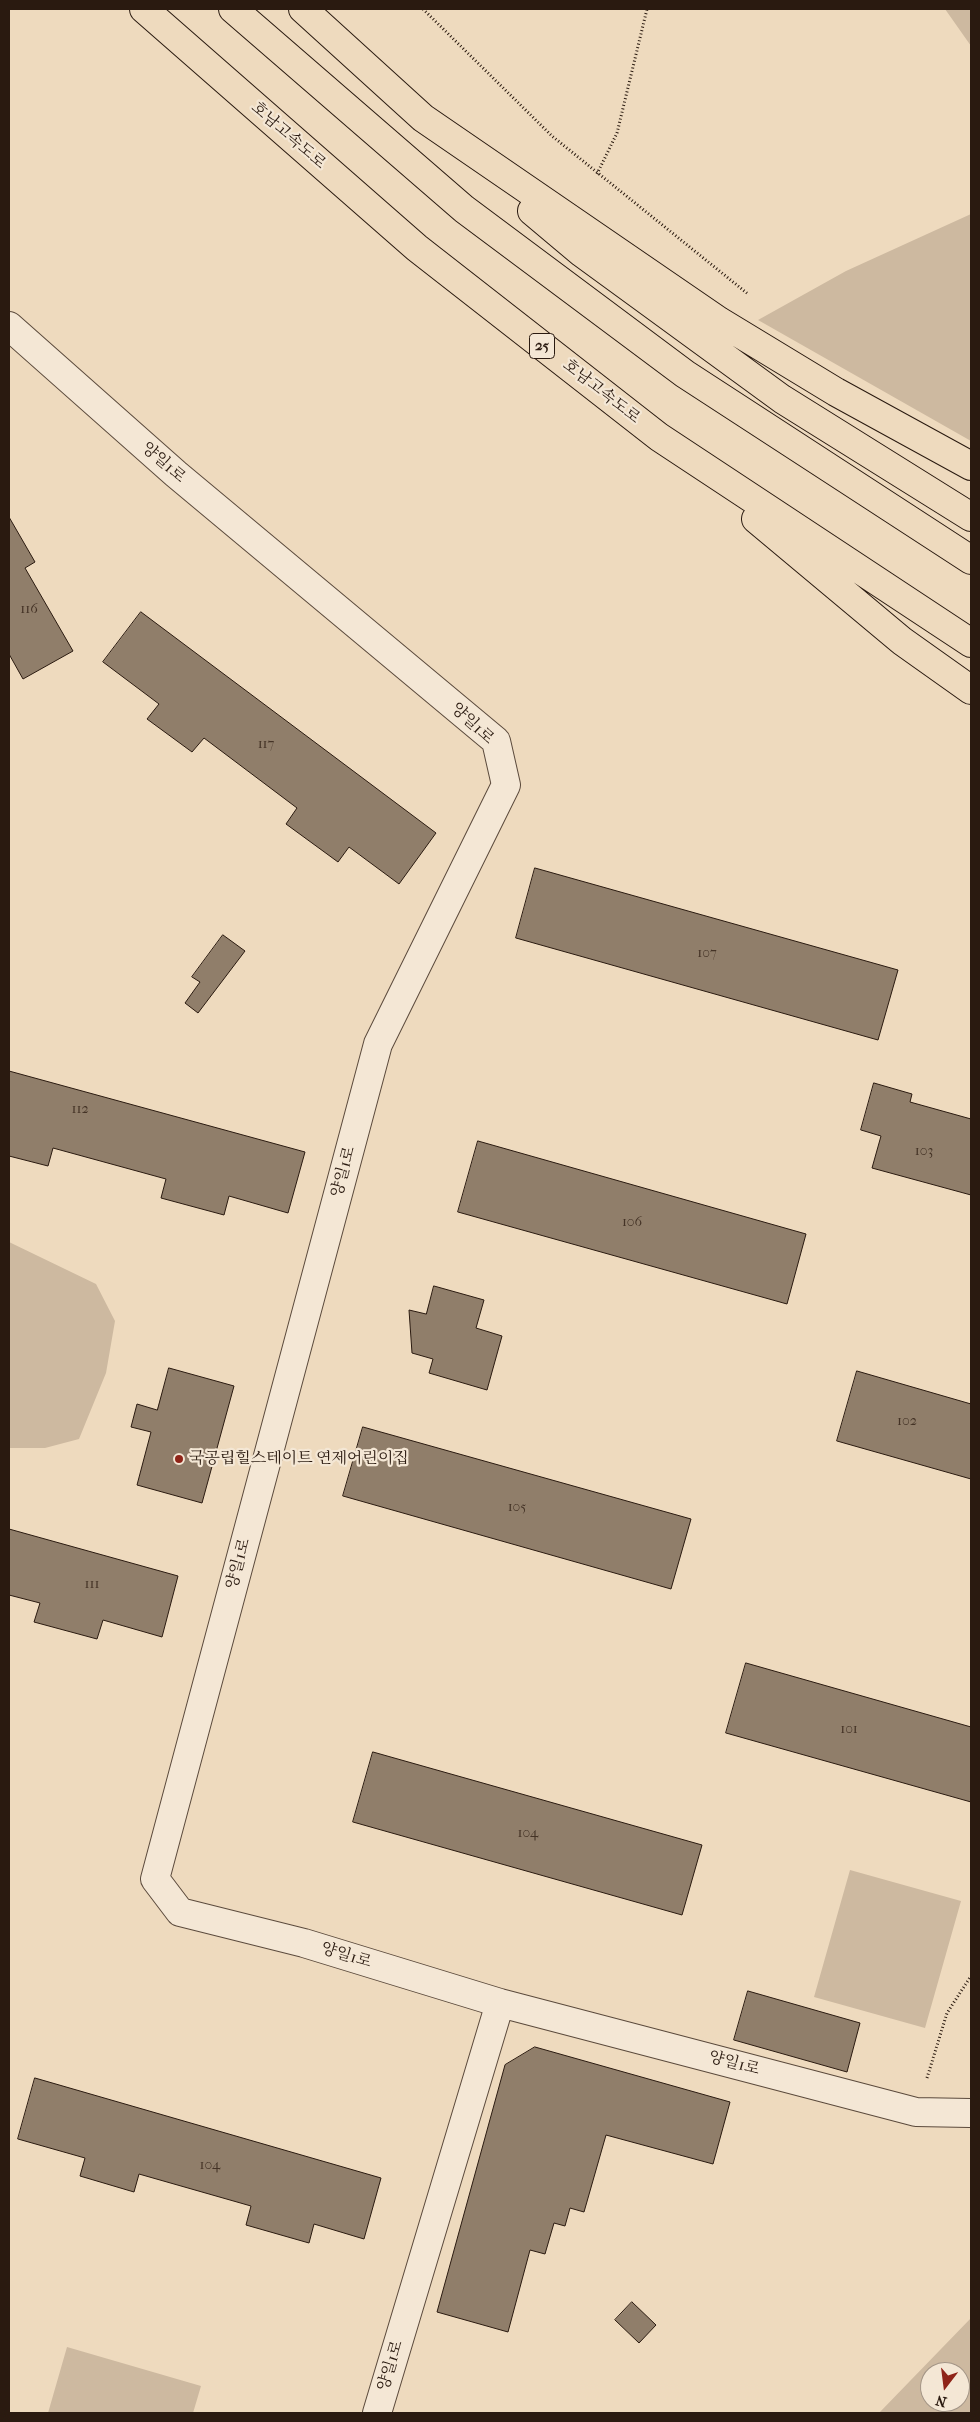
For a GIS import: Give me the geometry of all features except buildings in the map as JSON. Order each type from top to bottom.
[{"type":"highway","name":"호남고속도로","points":[[144,9],[417,248],[659,437],[971,643]]},
{"type":"highway","points":[[234,9],[464,209],[488,227],[685,374],[971,560]]},
{"type":"highway","points":[[302,9],[423,118],[590,259],[782,398],[971,517]]},
{"type":"highway","points":[[423,118],[719,320],[836,392],[971,466]]},
{"type":"highway","points":[[659,437],[902,642],[971,690]]},
{"type":"street","name":"양일1로","points":[[9,326],[176,474],[496,741],[506,784],[378,1044],[154,1879],[180,1912],[304,1943],[500,2003],[916,2112],[970,2113]]},
{"type":"street","name":"양일1로","points":[[377,2413],[500,2003]]},
{"type":"path","points":[[422,9],[552,136],[710,266],[754,298]]},
{"type":"path","points":[[597,174],[616,133],[647,9]]},
{"type":"path","points":[[916,2112],[947,2013],[971,1976]]},
{"type":"shaded area","points":[[945,9],[971,9],[971,46]]},
{"type":"shaded area","points":[[971,214],[971,441],[758,320],[846,271]]},
{"type":"shaded area","points":[[9,1242],[96,1284],[115,1321],[106,1373],[79,1439],[45,1448],[9,1448]]},
{"type":"shaded area","points":[[850,1870],[961,1901],[925,2028],[814,1997]]},
{"type":"shaded area","points":[[971,2318],[971,2413],[879,2413],[920,2371],[920,2412],[970,2412],[970,2362],[928,2362]]},
{"type":"shaded area","points":[[67,2347],[201,2386],[193,2413],[48,2413]]},
{"type":"place","name":"국공립힐스테이트 연제어린이집","points":[[179,1459]]}]
